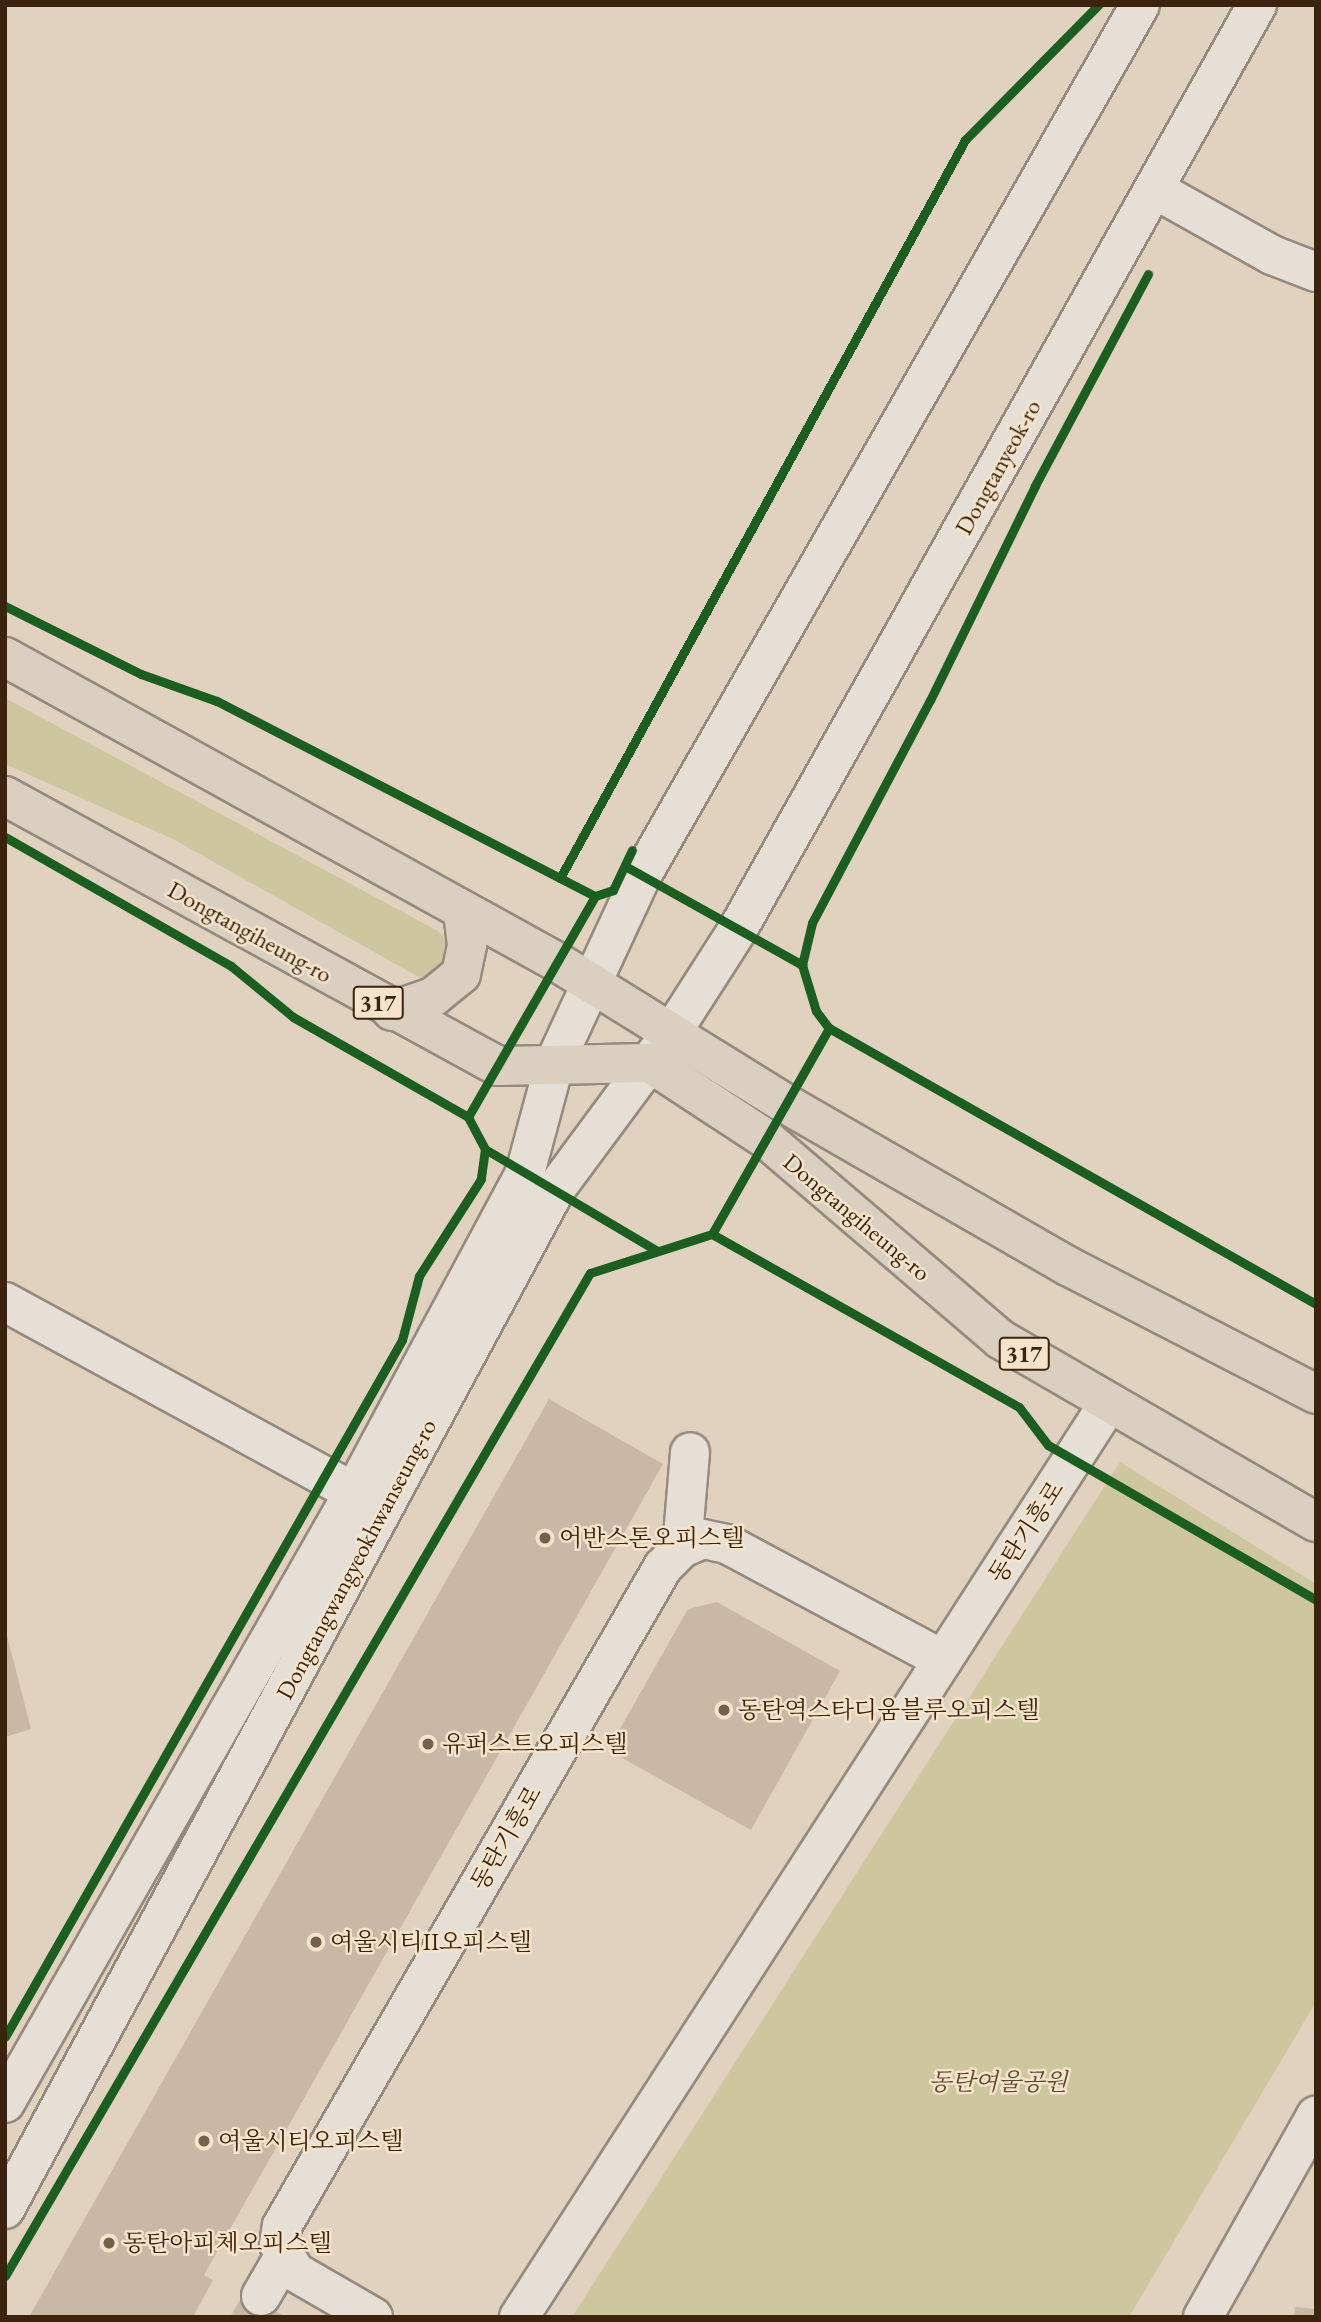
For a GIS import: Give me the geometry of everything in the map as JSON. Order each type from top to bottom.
[{"type":"main road","name":"Dongtangiheung-ro","points":[[5,657],[590,983],[786,1104],[1068,1266],[1316,1394]]},
{"type":"main road","name":"Dongtangiheung-ro","points":[[5,796],[392,1011],[498,1066],[555,1062],[650,1063],[766,1139],[1000,1339],[1108,1404],[1316,1522]]},
{"type":"main road","points":[[392,1011],[433,997],[461,974],[467,945],[463,913]]},
{"type":"street","name":"Dongtangwangyeokhwanseung-ro","points":[[5,2103],[354,1492],[525,1173],[555,1062],[642,875],[1140,5]]},
{"type":"street","name":"Dongtanyeok-ro","points":[[738,929],[1257,5]]},
{"type":"street","points":[[1154,189],[1272,256],[1316,272]]},
{"type":"street","name":"Dongtangwangyeokhwanseung-ro","points":[[5,2209],[555,1191],[673,1032],[738,929]]},
{"type":"street","points":[[5,1302],[354,1492]]},
{"type":"street","name":"동탄기흥로","points":[[520,2317],[1108,1404]]},
{"type":"street","points":[[690,1452],[682,1548],[703,1539],[727,1544],[943,1660]]},
{"type":"street","name":"동탄기흥로","points":[[283,2258],[279,2244],[282,2226],[663,1567],[682,1548]]},
{"type":"street","points":[[1203,2317],[1316,2116]]},
{"type":"street","points":[[261,2296],[283,2258],[295,2272],[373,2317]]},
{"type":"green space","points":[[5,698],[438,931],[449,943],[449,959],[441,971],[424,980],[173,839],[5,764]]},
{"type":"green space","name":"동탄여울공원","points":[[1120,1462],[1316,1584],[1316,2002],[1129,2317],[572,2317]]},
{"type":"building","points":[[549,1399],[663,1464],[204,2275],[213,2280],[193,2317],[29,2317]]},
{"type":"building","name":"동탄역스타디움블루오피스텔","points":[[717,1602],[840,1671],[751,1830],[608,1750],[688,1609]]},
{"type":"building","points":[[5,1628],[31,1729],[5,1737]]},
{"type":"building","points":[[244,2293],[286,2317],[230,2317]]},
{"type":"building","points":[[1295,2307],[1316,2309],[1316,2317],[1294,2317]]},
{"type":"cycle path","points":[[560,878],[965,140],[1098,5]]},
{"type":"cycle path","points":[[1148,274],[1035,486],[930,700],[812,923],[802,965],[816,1011],[829,1028],[1316,1304]]},
{"type":"cycle path","points":[[5,606],[141,674],[217,701],[595,896]]},
{"type":"cycle path","points":[[5,837],[231,966],[293,1017],[468,1117],[485,1149],[481,1179],[419,1276],[402,1340],[5,2037]]},
{"type":"cycle path","points":[[468,1117],[595,896],[613,890],[632,850]]},
{"type":"cycle path","points":[[627,867],[802,965]]},
{"type":"cycle path","points":[[712,1234],[829,1028]]},
{"type":"cycle path","points":[[485,1149],[656,1250]]},
{"type":"cycle path","points":[[5,2276],[590,1273],[712,1234],[1019,1407],[1048,1445],[1316,1600]]},
{"type":"place","name":"어반스톤오피스텔","points":[[545,1538]]},
{"type":"place","name":"동탄역스타디움블루오피스텔","points":[[724,1710]]},
{"type":"place","name":"유퍼스트오피스텔","points":[[428,1744]]},
{"type":"place","name":"여울시티II오피스텔","points":[[316,1942]]},
{"type":"place","name":"여울시티오피스텔","points":[[204,2141]]},
{"type":"place","name":"동탄아피체오피스텔","points":[[109,2243]]}]
